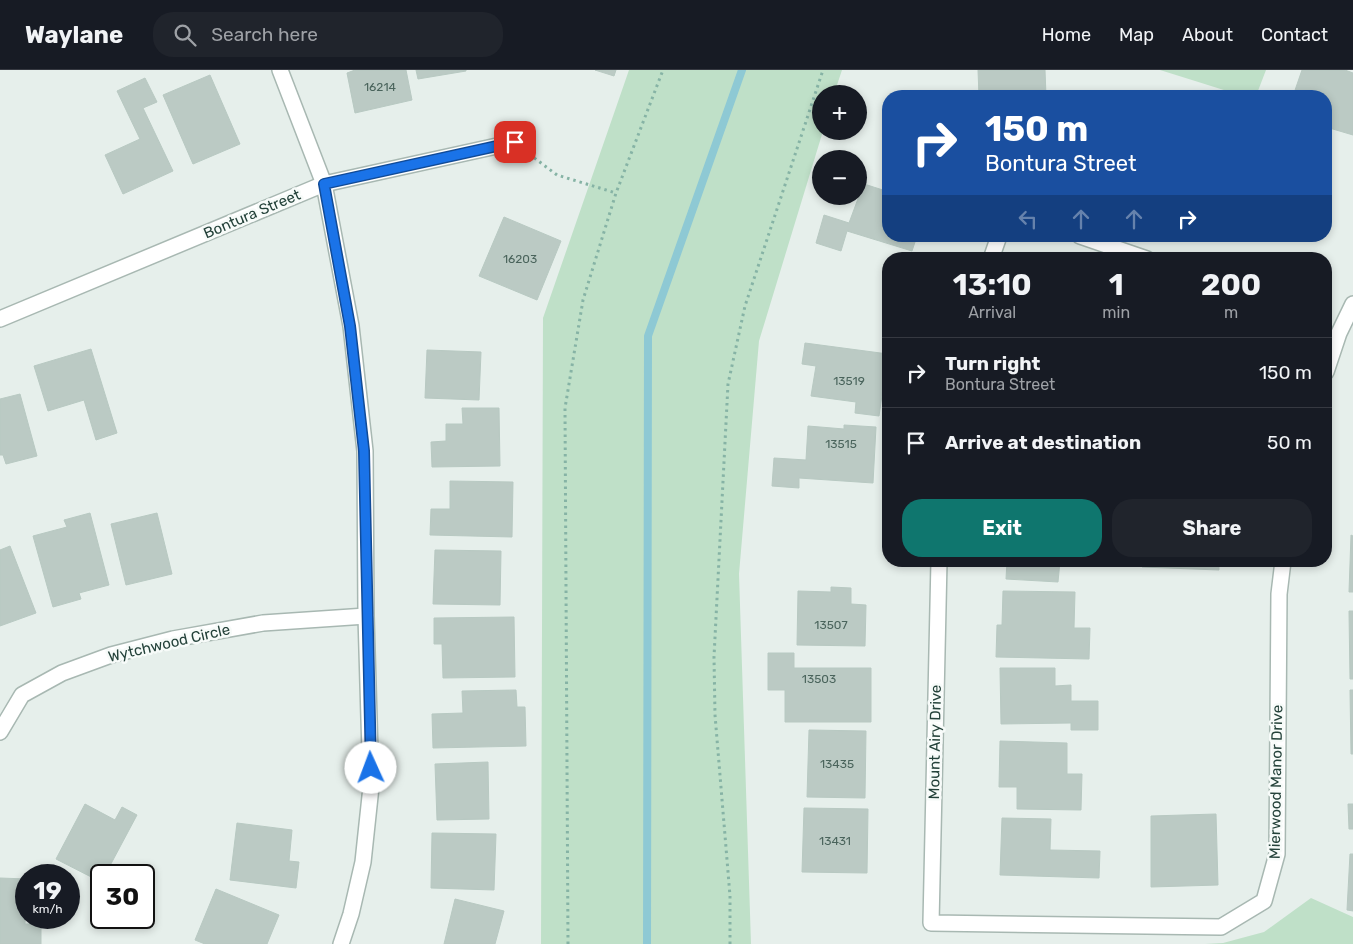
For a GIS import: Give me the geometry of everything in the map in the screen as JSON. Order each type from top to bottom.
[{"type":"street","points":[[280,70],[324,184],[350,326],[364,451],[371,787],[363,862],[351,914],[341,944]]},
{"type":"street","name":"Bontura Street","points":[[0,319],[324,184],[515,142]]},
{"type":"street","points":[[1097,242],[1127,252]]},
{"type":"street","points":[[1332,331],[1353,304]]},
{"type":"street","name":"Mount Airy Drive","points":[[931,923],[939,567]]},
{"type":"street","name":"Mierwood Manor Drive","points":[[931,923],[1220,927],[1264,901],[1277,854],[1279,594],[1282,567]]},
{"type":"street","name":"Wytchwood Circle","points":[[0,732],[22,695],[62,673],[111,655],[173,639],[263,623],[366,616]]},
{"type":"path","points":[[568,944],[565,408],[582,300],[616,193],[663,70]]},
{"type":"path","points":[[730,944],[730,896],[715,715],[714,657],[728,384],[745,306],[823,70]]},
{"type":"path","points":[[515,142],[557,175],[616,193]]},
{"type":"green space","points":[[629,70],[842,70],[837,85],[812,85],[812,140],[820,140],[817,150],[812,150],[812,167],[759,341],[739,574],[751,944],[541,944],[543,318]]},
{"type":"green space","points":[[1160,70],[1266,70],[1258,90],[1224,90]]},
{"type":"green space","points":[[1311,898],[1353,917],[1353,944],[1205,944],[1223,943],[1264,932]]},
{"type":"building","points":[[355,70],[406,70],[412,100],[355,113],[347,73]]},
{"type":"building","points":[[416,70],[466,70],[466,71],[418,79]]},
{"type":"building","points":[[595,70],[616,70],[614,76]]},
{"type":"building","points":[[978,70],[1045,70],[1046,90],[979,90]]},
{"type":"building","points":[[1302,70],[1345,70],[1353,73],[1353,135],[1332,129],[1332,90],[1295,90]]},
{"type":"building","points":[[210,75],[240,144],[193,164],[163,95]]},
{"type":"building","points":[[145,78],[157,102],[143,108],[173,171],[123,194],[105,155],[140,139],[117,91]]},
{"type":"building","points":[[867,185],[882,190],[882,242],[847,231],[841,251],[816,243],[824,215],[849,223],[856,205],[867,205]]},
{"type":"building","points":[[504,217],[561,241],[537,300],[479,276]]},
{"type":"building","points":[[883,242],[915,242],[912,251]]},
{"type":"building","points":[[805,343],[882,353],[882,395],[879,416],[855,413],[856,402],[811,396],[816,366],[802,364]]},
{"type":"building","points":[[91,349],[117,433],[96,440],[84,400],[48,411],[34,366]]},
{"type":"building","points":[[427,350],[481,352],[479,400],[425,398]]},
{"type":"building","points":[[20,394],[37,456],[6,464],[3,455],[0,455],[0,399]]},
{"type":"building","points":[[462,408],[499,408],[500,466],[432,467],[431,442],[446,441],[446,424],[463,424]]},
{"type":"building","points":[[844,425],[876,427],[873,483],[799,478],[799,488],[772,486],[774,458],[806,460],[808,426],[844,429]]},
{"type":"building","points":[[450,481],[513,482],[512,537],[430,535],[431,509],[450,509]]},
{"type":"building","points":[[90,513],[109,585],[79,593],[81,599],[53,607],[33,536],[67,527],[64,520]]},
{"type":"building","points":[[157,513],[172,574],[126,585],[111,524]]},
{"type":"building","points":[[1351,535],[1353,536],[1353,592],[1349,592]]},
{"type":"building","points":[[10,546],[36,613],[0,626],[0,550]]},
{"type":"building","points":[[435,550],[501,551],[500,605],[433,604]]},
{"type":"building","points":[[1007,567],[1059,567],[1058,582],[1006,579]]},
{"type":"building","points":[[1142,567],[1219,567],[1219,570]]},
{"type":"building","points":[[831,587],[851,588],[851,604],[866,605],[865,646],[797,645],[798,591],[831,592]]},
{"type":"building","points":[[1003,591],[1075,592],[1074,628],[1090,628],[1089,659],[996,657],[997,625],[1002,625]]},
{"type":"building","points":[[1349,611],[1353,611],[1353,679],[1350,679]]},
{"type":"building","points":[[514,617],[515,677],[443,678],[442,644],[434,644],[434,618]]},
{"type":"building","points":[[768,653],[794,653],[794,668],[871,668],[871,722],[785,722],[785,690],[768,690]]},
{"type":"building","points":[[1000,668],[1055,668],[1055,686],[1071,685],[1071,701],[1098,701],[1098,730],[1071,730],[1071,723],[1001,724]]},
{"type":"building","points":[[516,690],[517,707],[525,707],[526,746],[433,748],[432,714],[463,713],[462,691]]},
{"type":"building","points":[[1350,690],[1353,690],[1353,754],[1351,754]]},
{"type":"building","points":[[809,730],[866,731],[865,798],[807,797]]},
{"type":"building","points":[[1000,741],[1067,743],[1067,774],[1082,774],[1081,810],[1017,809],[1017,787],[999,787]]},
{"type":"building","points":[[488,762],[489,819],[437,820],[435,764]]},
{"type":"building","points":[[85,804],[115,820],[122,807],[137,815],[111,864],[90,864],[90,876],[80,871],[80,864],[66,864],[56,859]]},
{"type":"building","points":[[1348,804],[1353,804],[1353,829],[1349,829]]},
{"type":"building","points":[[804,808],[868,809],[867,873],[802,872]]},
{"type":"building","points":[[1216,814],[1218,885],[1151,887],[1151,816]]},
{"type":"building","points":[[1002,818],[1051,819],[1050,850],[1100,851],[1099,878],[1000,875]]},
{"type":"building","points":[[237,823],[292,830],[289,861],[299,862],[296,888],[230,880]]},
{"type":"building","points":[[432,833],[496,834],[494,890],[431,888]]},
{"type":"building","points":[[1350,854],[1353,854],[1353,911],[1347,910]]},
{"type":"building","points":[[0,878],[15,879],[15,929],[41,929],[41,944],[0,944]]},
{"type":"building","points":[[216,889],[279,915],[267,944],[205,944],[195,940]]},
{"type":"building","points":[[455,899],[504,911],[495,944],[444,944]]},
{"type":"waterway","points":[[647,944],[648,336],[742,70]]},
{"type":"route","points":[[371,768],[366,616],[364,451],[350,326],[324,184],[515,142]]}]
